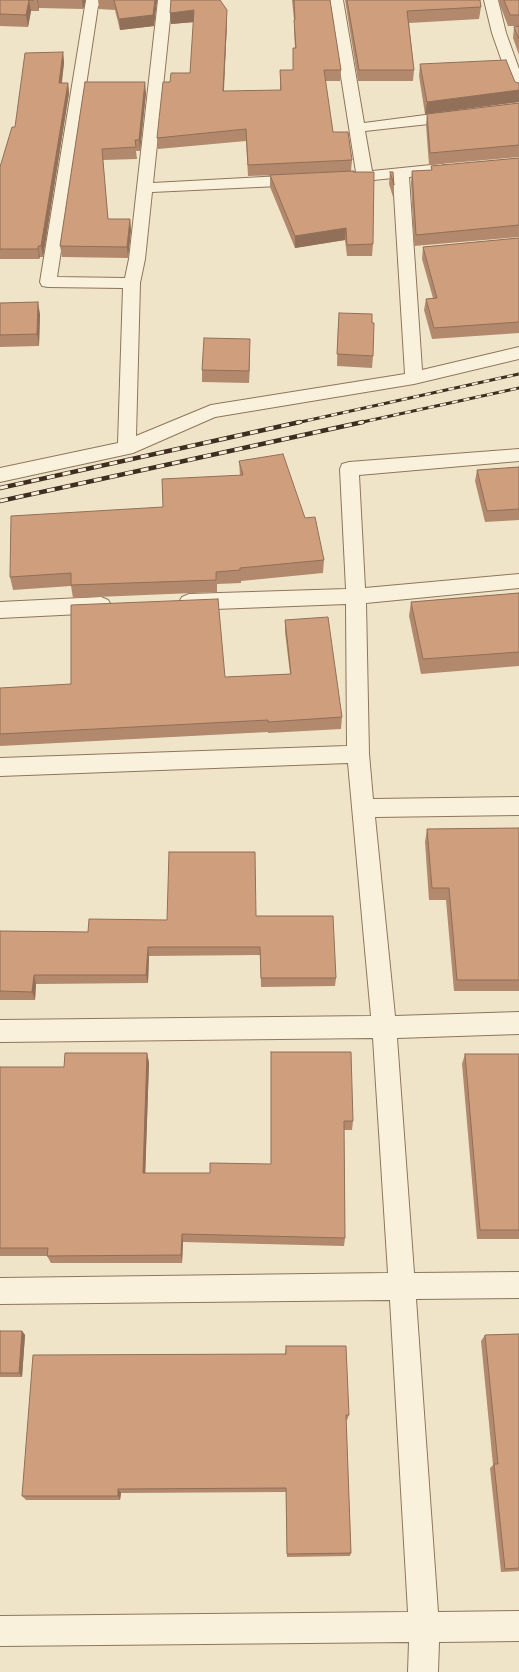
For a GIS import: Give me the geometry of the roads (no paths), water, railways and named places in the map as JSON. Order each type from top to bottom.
[{"type":"street","points":[[122,0],[92,2],[48,282],[132,284]]},
{"type":"street","points":[[127,448],[132,284],[137,259],[165,0]]},
{"type":"street","points":[[336,0],[365,177]]},
{"type":"street","points":[[491,0],[506,33],[519,90]]},
{"type":"street","points":[[356,128],[472,114]]},
{"type":"street","points":[[145,188],[365,177],[456,168]]},
{"type":"street","points":[[401,173],[412,253],[414,378]]},
{"type":"street","points":[[0,475],[127,448],[211,411],[414,378],[519,353]]},
{"type":"street","points":[[423,1672],[424,1628],[384,1027],[358,754],[356,596],[349,469],[519,455]]},
{"type":"street","points":[[168,602],[356,596],[519,581]]},
{"type":"street","points":[[0,610],[121,604]]},
{"type":"street","points":[[0,767],[358,754]]},
{"type":"street","points":[[362,808],[519,806]]},
{"type":"street","points":[[0,1031],[384,1027],[519,1023]]},
{"type":"street","points":[[0,1291],[519,1285]]},
{"type":"street","points":[[0,1631],[519,1626]]},
{"type":"railway","points":[[296,423],[519,374]]},
{"type":"railway","points":[[358,423],[519,388]]},
{"type":"railway","points":[[0,488],[300,422]]},
{"type":"railway","points":[[0,501],[363,422]]}]
